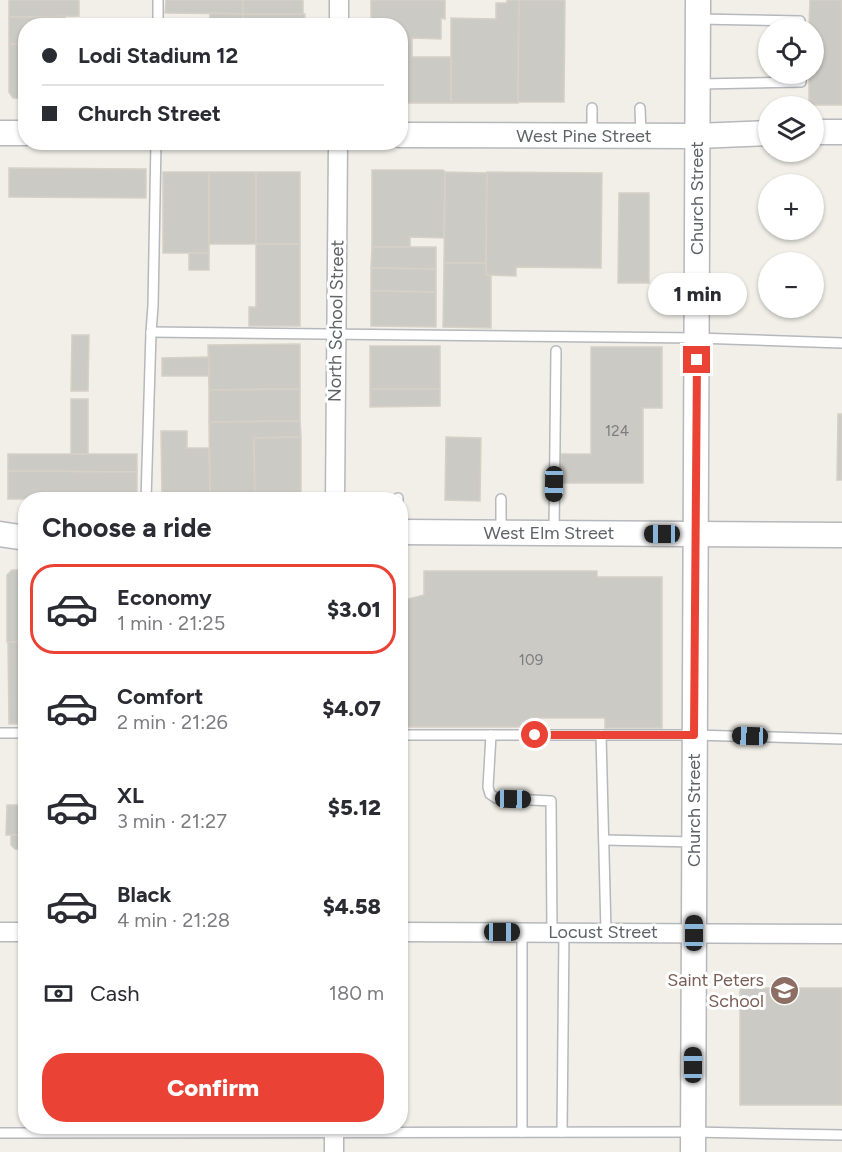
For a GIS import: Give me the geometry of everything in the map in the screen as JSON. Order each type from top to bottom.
[{"type":"street","points":[[339,0],[339,18]]},
{"type":"street","name":"Church Street","points":[[693,1142],[698,10]]},
{"type":"street","points":[[824,132],[842,132]]},
{"type":"street","points":[[0,133],[18,133]]},
{"type":"street","name":"West Pine Street","points":[[408,135],[697,136],[758,133]]},
{"type":"street","name":"North School Street","points":[[335,492],[338,150]]},
{"type":"street","name":"West Elm Street","points":[[408,532],[842,536]]},
{"type":"street","points":[[0,534],[18,537]]},
{"type":"street","points":[[0,932],[18,932]]},
{"type":"street","name":"Locust Street","points":[[408,932],[842,934]]},
{"type":"street","points":[[334,1134],[334,1152]]},
{"type":"lane","points":[[158,0],[158,18]]},
{"type":"lane","points":[[698,10],[772,18]]},
{"type":"lane","points":[[698,84],[758,83]]},
{"type":"lane","points":[[591,136],[592,108]]},
{"type":"lane","points":[[640,108],[641,136]]},
{"type":"lane","points":[[146,492],[156,150]]},
{"type":"lane","points":[[151,332],[697,338],[842,343]]},
{"type":"lane","points":[[554,532],[555,351]]},
{"type":"lane","points":[[501,499],[501,533]]},
{"type":"lane","points":[[0,733],[18,733]]},
{"type":"lane","points":[[408,735],[694,735],[842,738]]},
{"type":"lane","points":[[491,735],[488,787],[490,794],[496,798],[550,801],[558,932],[562,1132]]},
{"type":"lane","points":[[601,735],[606,932]]},
{"type":"lane","points":[[604,840],[694,842]]},
{"type":"lane","points":[[522,932],[522,1132]]},
{"type":"lane","points":[[408,1131],[562,1132],[693,1142],[842,1135]]},
{"type":"lane","points":[[0,1133],[18,1133]]},
{"type":"building","points":[[9,0],[79,0],[79,16],[9,17]]},
{"type":"building","points":[[166,0],[243,0],[243,14],[165,13]]},
{"type":"building","points":[[243,0],[303,0],[303,14],[243,14]]},
{"type":"building","points":[[371,0],[445,0],[445,19],[441,18],[441,39],[412,38],[412,57],[451,57],[451,103],[408,103],[408,18],[371,18]]},
{"type":"building","points":[[507,0],[519,0],[518,103],[451,103],[451,18],[496,19],[496,3],[507,3]]},
{"type":"building","points":[[519,0],[565,0],[564,102],[518,102]]},
{"type":"building","points":[[810,0],[842,0],[842,105],[824,105],[824,96],[809,96],[809,84],[824,84],[824,18],[809,18]]},
{"type":"building","points":[[210,13],[243,14],[243,18],[210,18]]},
{"type":"building","points":[[243,14],[305,14],[305,18],[243,18]]},
{"type":"building","points":[[9,17],[65,17],[18,18],[18,44],[9,44]]},
{"type":"building","points":[[9,44],[18,44],[18,98],[13,98],[9,92]]},
{"type":"building","points":[[9,168],[146,169],[146,198],[9,197]]},
{"type":"building","points":[[372,170],[443,170],[445,172],[444,238],[410,237],[410,247],[372,247]]},
{"type":"building","points":[[163,172],[209,172],[209,253],[163,253]]},
{"type":"building","points":[[209,172],[256,172],[256,244],[209,244]]},
{"type":"building","points":[[256,172],[300,172],[300,244],[256,244]]},
{"type":"building","points":[[445,172],[487,173],[486,263],[444,263]]},
{"type":"building","points":[[487,172],[602,173],[601,268],[516,267],[516,276],[486,275]]},
{"type":"building","points":[[619,193],[649,193],[649,283],[618,283]]},
{"type":"building","points":[[256,244],[300,244],[300,326],[249,326],[249,307],[256,307]]},
{"type":"building","points":[[372,247],[436,247],[436,269],[371,268]]},
{"type":"building","points":[[189,253],[209,253],[209,270],[189,270]]},
{"type":"building","points":[[444,263],[486,263],[486,275],[491,276],[491,328],[443,327]]},
{"type":"building","points":[[371,268],[436,269],[436,292],[371,291]]},
{"type":"building","points":[[371,291],[436,292],[436,327],[371,326]]},
{"type":"building","points":[[72,335],[89,335],[88,391],[71,391]]},
{"type":"building","points":[[300,344],[300,389],[209,390],[208,345]]},
{"type":"building","points":[[370,346],[440,346],[440,389],[370,389]]},
{"type":"building","points":[[591,347],[662,347],[662,408],[643,408],[643,483],[561,483],[561,454],[591,454]]},
{"type":"building","points":[[209,357],[209,376],[162,376],[162,358]]},
{"type":"building","points":[[300,389],[300,421],[209,422],[209,390]]},
{"type":"building","points":[[370,389],[440,389],[440,406],[370,407]]},
{"type":"building","points":[[71,399],[88,399],[88,454],[71,454]]},
{"type":"building","points":[[838,414],[842,414],[842,480],[837,480]]},
{"type":"building","points":[[300,421],[301,437],[254,438],[255,492],[210,492],[209,422]]},
{"type":"building","points":[[161,431],[187,431],[187,448],[209,448],[210,492],[162,492]]},
{"type":"building","points":[[301,437],[301,492],[255,492],[254,438]]},
{"type":"building","points":[[446,437],[481,438],[480,501],[445,500]]},
{"type":"building","points":[[8,454],[137,454],[137,472],[8,471]]},
{"type":"building","points":[[8,471],[137,472],[137,492],[18,492],[18,499],[8,499]]},
{"type":"building","points":[[12,570],[18,570],[18,642],[7,642],[7,575]]},
{"type":"building","points":[[424,571],[597,571],[597,577],[662,577],[662,728],[605,728],[605,718],[530,718],[529,727],[408,727],[408,599],[424,595]]},
{"type":"building","points":[[8,642],[18,642],[18,724],[9,724]]},
{"type":"building","points":[[7,805],[18,805],[18,835],[6,835]]},
{"type":"building","points":[[11,835],[18,835],[18,849],[11,845]]},
{"type":"building","points":[[740,988],[842,988],[842,1105],[740,1105]]},
{"type":"place","name":"Saint Peters School","points":[[785,990]]},
{"type":"route","points":[[535,735],[694,735],[697,360]]}]
